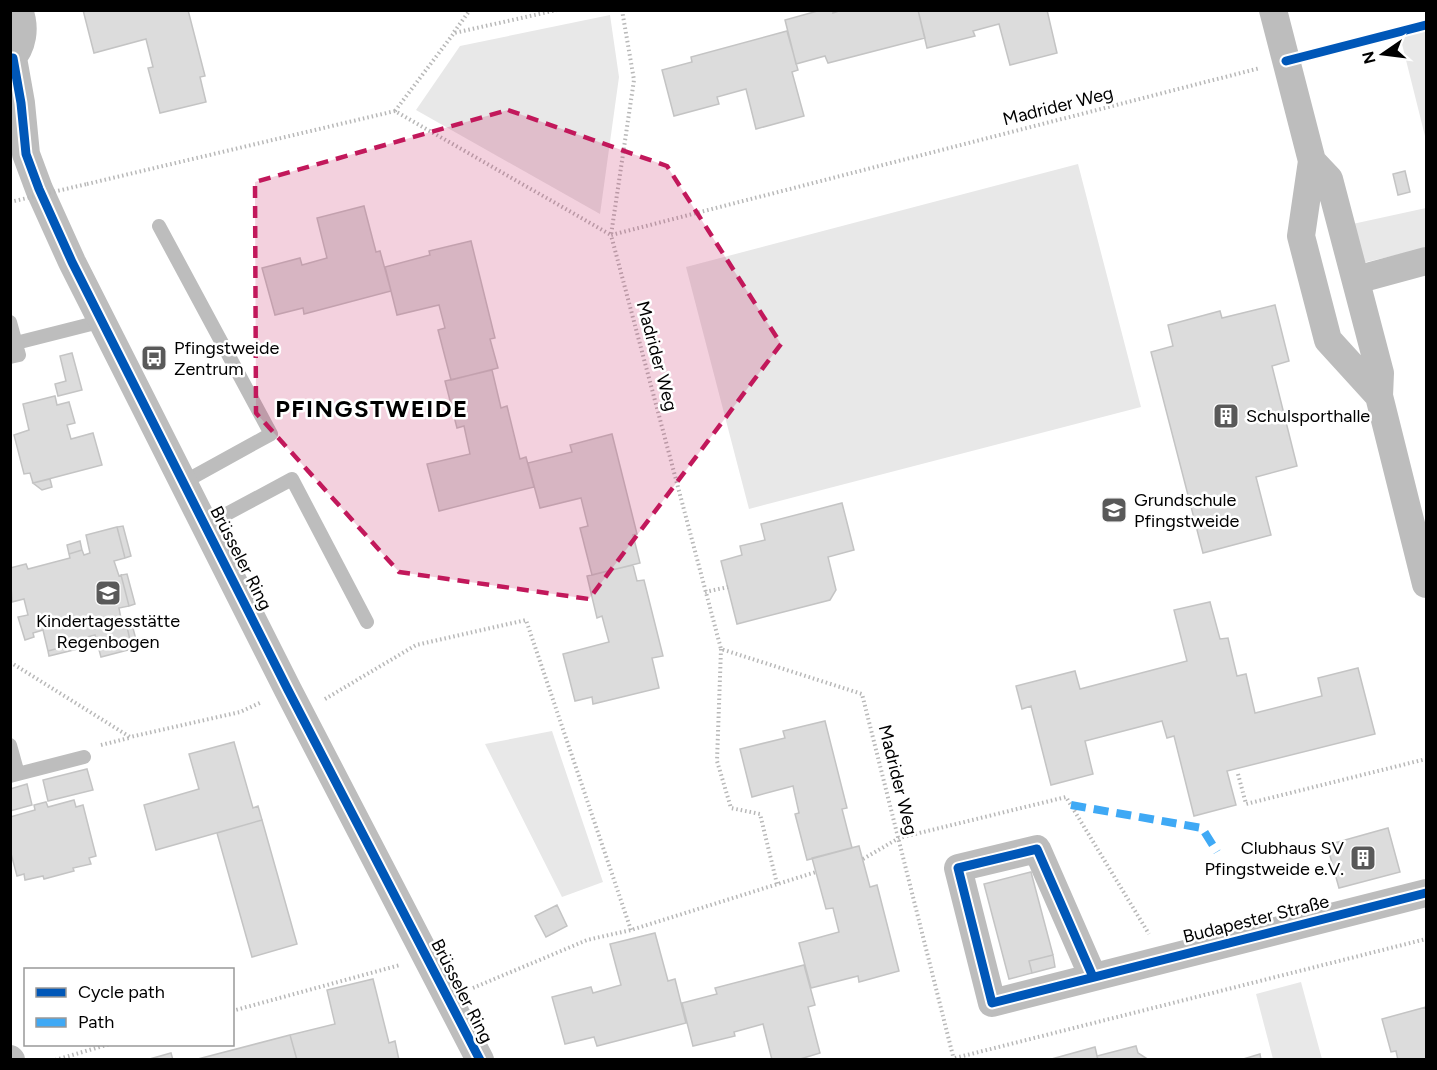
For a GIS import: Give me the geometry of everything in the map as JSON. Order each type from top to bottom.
[{"type":"street","points":[[12,59],[23,36],[20,10]]},
{"type":"street","points":[[1273,10],[1312,161],[1301,236],[1328,340],[1378,396]]},
{"type":"street","name":"Brüsseler Ring","points":[[12,59],[21,103],[18,143],[51,218],[294,702],[480,1059]]},
{"type":"street","points":[[1312,161],[1329,179],[1380,373],[1378,396],[1426,578]]},
{"type":"street","points":[[1356,280],[1426,261]]},
{"type":"street","name":"Budapester Straße","points":[[1093,977],[1037,849],[958,868],[992,1003],[1426,892]]},
{"type":"lane","points":[[159,226],[271,434],[184,482]]},
{"type":"lane","points":[[16,343],[103,321]]},
{"type":"lane","points":[[10,322],[19,355],[10,357]]},
{"type":"lane","points":[[206,525],[292,479],[367,621]]},
{"type":"lane","points":[[10,745],[14,775],[84,757]]},
{"type":"path","points":[[10,202],[394,111],[470,10]]},
{"type":"path","points":[[454,33],[556,10]]},
{"type":"path","points":[[394,111],[611,235],[634,80],[621,10]]},
{"type":"path","points":[[705,592],[728,586]]},
{"type":"path","points":[[84,757],[94,746],[240,712],[294,702],[416,645],[526,620],[631,930]]},
{"type":"path","points":[[720,648],[717,760],[731,808],[760,814],[777,884]]},
{"type":"path","points":[[10,662],[130,737]]},
{"type":"path","points":[[1238,774],[1246,804],[1426,759]]},
{"type":"path","points":[[448,998],[587,940],[631,930],[816,872]]},
{"type":"path","points":[[955,1059],[1426,939]]},
{"type":"path","points":[[234,1010],[427,958]]},
{"type":"path","points":[[55,1059],[103,1046]]},
{"type":"highlighted area","points":[[508,110],[667,166],[781,344],[589,599],[399,572],[256,413],[255,182]]},
{"type":"shaded area","points":[[610,15],[619,77],[600,214],[416,110],[460,46]]},
{"type":"shaded area","points":[[1426,25],[1426,140],[1399,32]]},
{"type":"shaded area","points":[[1078,164],[1141,407],[749,509],[686,267]]},
{"type":"shaded area","points":[[1426,208],[1426,248],[1358,264],[1348,225]]},
{"type":"shaded area","points":[[552,731],[603,882],[562,897],[485,744]]},
{"type":"shaded area","points":[[1301,982],[1322,1059],[1273,1059],[1256,994]]},
{"type":"building","points":[[83,10],[188,10],[205,76],[200,77],[206,102],[160,113],[148,68],[153,67],[146,39],[94,53]]},
{"type":"building","points":[[821,10],[833,10],[833,13],[842,10],[918,10],[925,38],[828,63],[825,56],[796,64],[785,20]]},
{"type":"building","points":[[918,10],[1047,10],[1057,53],[1010,65],[999,24],[973,31],[975,36],[927,48]]},
{"type":"building","points":[[787,31],[798,70],[792,72],[804,116],[756,129],[746,89],[717,97],[719,104],[674,116],[662,70],[692,62],[691,57]]},
{"type":"building","points":[[1405,171],[1410,192],[1398,195],[1393,174]]},
{"type":"building","points":[[364,206],[376,252],[380,251],[391,291],[304,314],[303,308],[275,315],[262,268],[300,258],[302,265],[327,258],[317,218]]},
{"type":"building","points":[[471,241],[495,338],[490,339],[498,368],[451,380],[438,330],[445,328],[439,305],[397,315],[385,267],[430,255],[429,251]]},
{"type":"building","name":"Schulsporthalle","points":[[1275,305],[1289,361],[1272,366],[1297,466],[1256,477],[1271,535],[1203,553],[1151,352],[1173,346],[1168,325],[1220,311],[1222,318]]},
{"type":"building","points":[[72,353],[82,390],[58,396],[55,384],[66,381],[60,356]]},
{"type":"building","points":[[492,370],[501,408],[507,406],[520,459],[526,457],[534,487],[439,511],[427,464],[470,454],[464,426],[457,428],[445,381]]},
{"type":"building","points":[[55,396],[57,405],[69,402],[75,423],[67,425],[71,439],[93,433],[102,465],[33,483],[30,473],[24,474],[14,435],[29,430],[23,404]]},
{"type":"building","points":[[612,434],[637,534],[633,535],[640,563],[592,575],[580,528],[588,526],[581,498],[540,508],[528,463],[572,452],[570,445]]},
{"type":"building","points":[[50,479],[52,487],[42,490],[33,483]]},
{"type":"building","points":[[842,503],[854,550],[828,557],[836,590],[830,600],[737,624],[721,561],[742,555],[740,546],[765,540],[761,524]]},
{"type":"building","points":[[123,526],[131,556],[125,558],[117,527]]},
{"type":"building","points":[[117,527],[125,558],[114,561],[119,576],[121,575],[129,606],[119,608],[121,619],[125,618],[132,649],[101,657],[95,635],[80,639],[81,642],[48,651],[43,630],[33,633],[34,637],[25,640],[18,617],[28,615],[24,599],[12,602],[10,568],[26,564],[28,569],[70,558],[69,554],[82,550],[84,555],[90,553],[86,535]]},
{"type":"building","points":[[80,541],[82,550],[69,554],[67,545]]},
{"type":"building","points":[[633,565],[637,581],[644,580],[663,656],[652,658],[659,688],[593,704],[592,697],[575,701],[563,654],[609,642],[602,616],[597,618],[587,576]]},
{"type":"building","points":[[127,574],[135,604],[129,606],[121,575]]},
{"type":"building","points":[[1210,602],[1220,639],[1228,638],[1237,676],[1246,674],[1255,713],[1322,696],[1318,678],[1358,668],[1375,734],[1227,771],[1236,805],[1194,816],[1174,736],[1167,738],[1162,721],[1085,741],[1093,774],[1051,785],[1031,706],[1022,709],[1016,686],[1075,671],[1080,689],[1187,661],[1174,610]]},
{"type":"building","points":[[130,617],[138,647],[132,649],[125,618]]},
{"type":"building","points":[[81,642],[82,648],[49,656],[48,651]]},
{"type":"building","points":[[825,721],[847,808],[842,809],[852,848],[807,860],[795,814],[799,813],[793,786],[752,797],[740,749],[785,738],[783,731]]},
{"type":"building","points":[[234,742],[253,808],[258,806],[262,820],[156,850],[144,805],[199,789],[189,754]]},
{"type":"building","points":[[87,769],[93,790],[48,801],[43,780]]},
{"type":"building","points":[[27,784],[32,805],[10,811],[10,789]]},
{"type":"building","points":[[74,800],[76,807],[83,805],[96,856],[89,858],[91,864],[44,879],[43,876],[25,880],[24,874],[17,876],[10,850],[10,817],[35,810],[34,805],[46,802],[48,807]]},
{"type":"building","points":[[262,820],[297,944],[252,957],[217,833]]},
{"type":"building","name":"Clubhaus SV Pfingstweide e.V.","points":[[1388,828],[1400,872],[1339,888],[1327,845]]},
{"type":"building","points":[[859,846],[870,887],[877,885],[899,971],[859,982],[858,976],[811,988],[799,943],[839,932],[833,908],[826,909],[812,858]]},
{"type":"building","points":[[1031,872],[1053,955],[1029,961],[1032,973],[1009,979],[984,884]]},
{"type":"building","points":[[557,905],[567,926],[546,937],[535,916]]},
{"type":"building","points":[[655,933],[668,981],[675,979],[686,1023],[597,1046],[594,1037],[565,1044],[552,997],[591,987],[593,993],[621,985],[610,944]]},
{"type":"building","points":[[1053,955],[1055,967],[1032,973],[1029,961]]},
{"type":"building","points":[[804,965],[815,1005],[808,1007],[820,1053],[797,1060],[772,1060],[763,1024],[734,1032],[735,1036],[693,1046],[682,1003],[717,994],[715,988]]},
{"type":"building","points":[[373,979],[389,1043],[395,1041],[399,1060],[297,1060],[290,1035],[335,1024],[327,990]]},
{"type":"building","points":[[1426,1007],[1426,1060],[1398,1060],[1396,1051],[1391,1052],[1382,1019]]},
{"type":"building","points":[[290,1035],[297,1060],[194,1060]]},
{"type":"building","points":[[1136,1046],[1138,1053],[1149,1060],[1098,1060],[1097,1056]]},
{"type":"building","points":[[1095,1047],[1098,1060],[1048,1060]]},
{"type":"building","points":[[171,1053],[173,1060],[146,1060]]},
{"type":"building","points":[[1260,1054],[1261,1060],[1240,1060]]},
{"type":"marked path","points":[[1071,805],[1202,828],[1217,852]]},
{"type":"cycle path","points":[[1286,61],[1426,25]]},
{"type":"cycle path","points":[[13,58],[21,103],[26,154],[72,262],[288,690],[480,1060]]},
{"type":"cycle path","points":[[1093,977],[1037,849],[958,868],[992,1003],[1426,893]]},
{"type":"place","name":"Pfingstweide Zentrum","points":[[154,358]]},
{"type":"place","name":"Schulsporthalle","points":[[1226,416]]},
{"type":"place","name":"Grundschule Pfingstweide","points":[[1114,510]]},
{"type":"place","name":"Kindertagesstätte Regenbogen","points":[[108,593]]},
{"type":"place","name":"Clubhaus SV Pfingstweide e.V.","points":[[1363,858]]},
{"type":"district","name":"PFINGSTWEIDE","points":[[372,408]]}]
